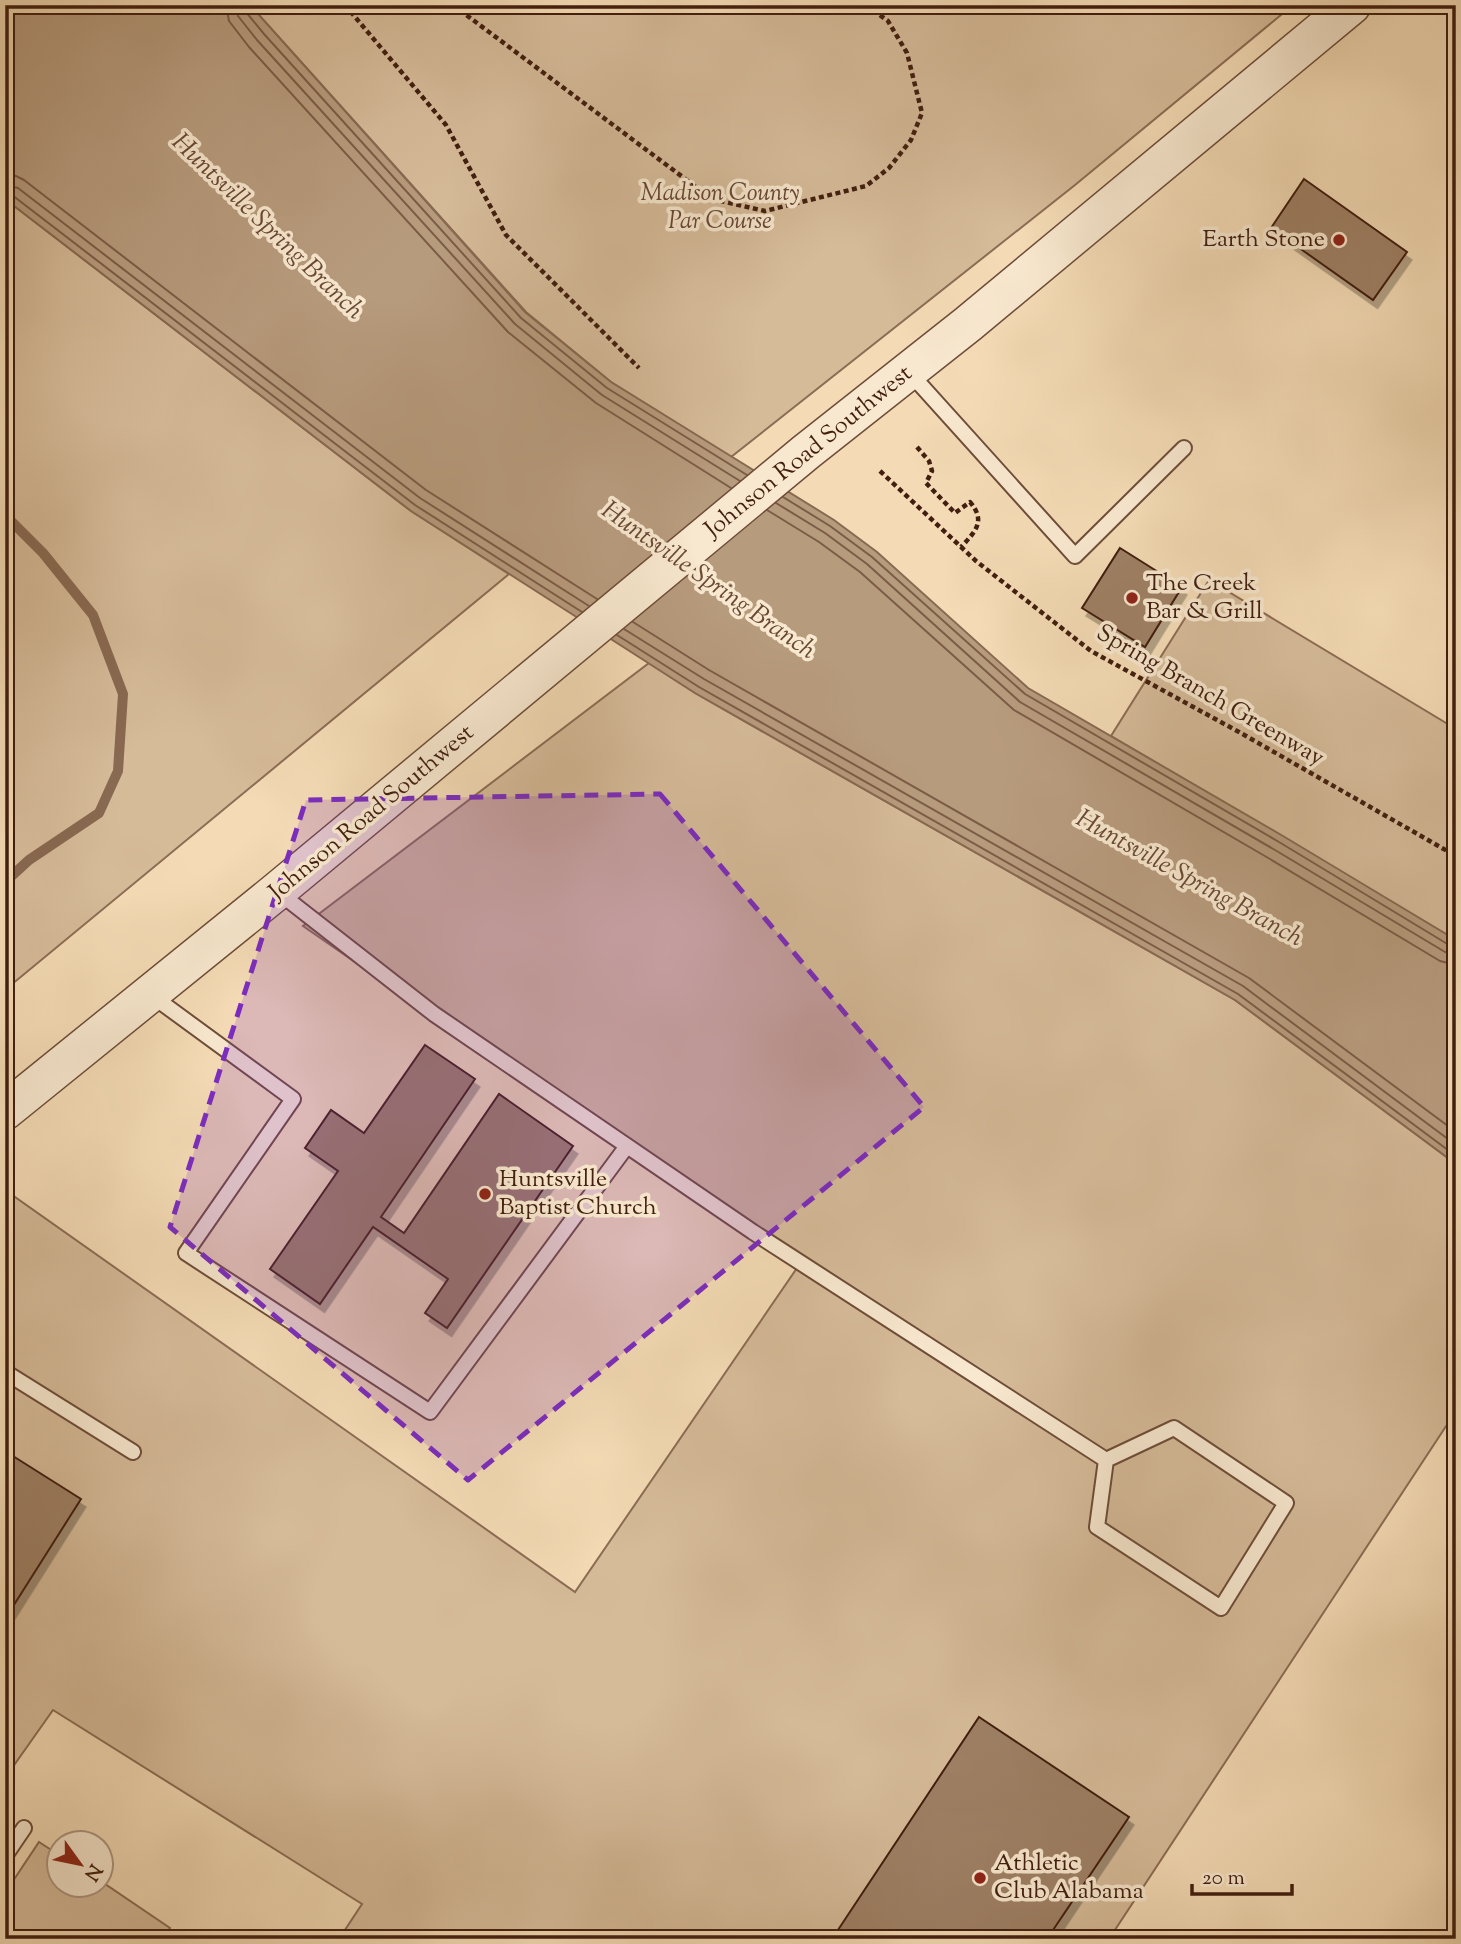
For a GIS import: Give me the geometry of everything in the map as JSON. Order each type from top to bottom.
[{"type":"street","name":"Johnson Road Southwest","points":[[5,1111],[277,891],[806,452],[1352,5]]},
{"type":"lane","points":[[908,371],[1075,556],[1184,448]]},
{"type":"lane","points":[[277,891],[434,1014],[753,1232],[1105,1460]]},
{"type":"lane","points":[[150,994],[293,1099],[186,1253],[430,1412],[627,1146]]},
{"type":"lane","points":[[5,1372],[133,1452]]},
{"type":"lane","points":[[1174,1428],[1286,1503],[1221,1608],[1097,1527],[1105,1460],[1174,1428]]},
{"type":"lane","points":[[5,1856],[24,1828]]},
{"type":"path","points":[[345,5],[446,125],[506,235],[639,368]]},
{"type":"path","points":[[453,5],[712,199],[765,211],[866,186],[889,167],[911,140],[922,113],[907,53],[888,20],[866,5]]},
{"type":"path","points":[[917,447],[929,461],[932,471],[926,483],[955,513],[971,502],[978,511],[979,522],[975,533],[961,547]]},
{"type":"path","name":"Spring Branch Greenway","points":[[880,471],[961,547],[1091,652],[1239,732],[1456,856]]},
{"type":"highlighted area","points":[[660,794],[924,1107],[468,1480],[170,1227],[306,800]]},
{"type":"green space","name":"Madison County Par Course","points":[[250,5],[1293,5],[1075,185],[731,457],[611,382],[526,312]]},
{"type":"green space","points":[[5,199],[411,511],[509,574],[5,990]]},
{"type":"green space","points":[[1209,580],[1456,729],[1456,940],[1111,736]]},
{"type":"green space","points":[[649,663],[695,693],[1235,1000],[1456,1164],[1456,1411],[1109,1939],[339,1939],[362,1904],[53,1710],[5,1778],[5,1190],[575,1592],[797,1268],[303,926]]},
{"type":"green space","points":[[39,1842],[46,1847],[46,1898],[116,1898],[116,1891],[170,1928],[163,1939],[5,1939],[5,1893]]},
{"type":"water","name":"Huntsville Spring Branch","points":[[5,5],[250,5],[525,312],[611,382],[834,520],[877,552],[1028,688],[1456,940],[1456,1164],[1235,1000],[695,693],[411,511],[5,199]]},
{"type":"building","name":"Earth Stone","points":[[1304,179],[1407,252],[1373,300],[1271,228]]},
{"type":"building","name":"The Creek Bar & Grill","points":[[1120,548],[1182,587],[1145,647],[1082,608]]},
{"type":"building","name":"Huntsville Baptist Church","points":[[425,1045],[475,1079],[381,1217],[404,1233],[499,1094],[573,1146],[447,1328],[425,1313],[448,1279],[373,1227],[320,1304],[270,1269],[338,1171],[305,1148],[331,1110],[364,1133]]},
{"type":"building","points":[[5,1451],[81,1499],[5,1619]]},
{"type":"building","name":"Athletic Club Alabama","points":[[979,1717],[1129,1817],[1047,1939],[832,1939]]},
{"type":"waterway","points":[[5,515],[43,553],[93,615],[123,694],[118,771],[99,813],[29,860],[5,882]]},
{"type":"place","name":"Earth Stone","points":[[1339,240]]},
{"type":"place","name":"The Creek Bar & Grill","points":[[1132,598]]},
{"type":"place","name":"Huntsville Baptist Church","points":[[485,1194]]},
{"type":"place","name":"Athletic Club Alabama","points":[[980,1878]]}]
